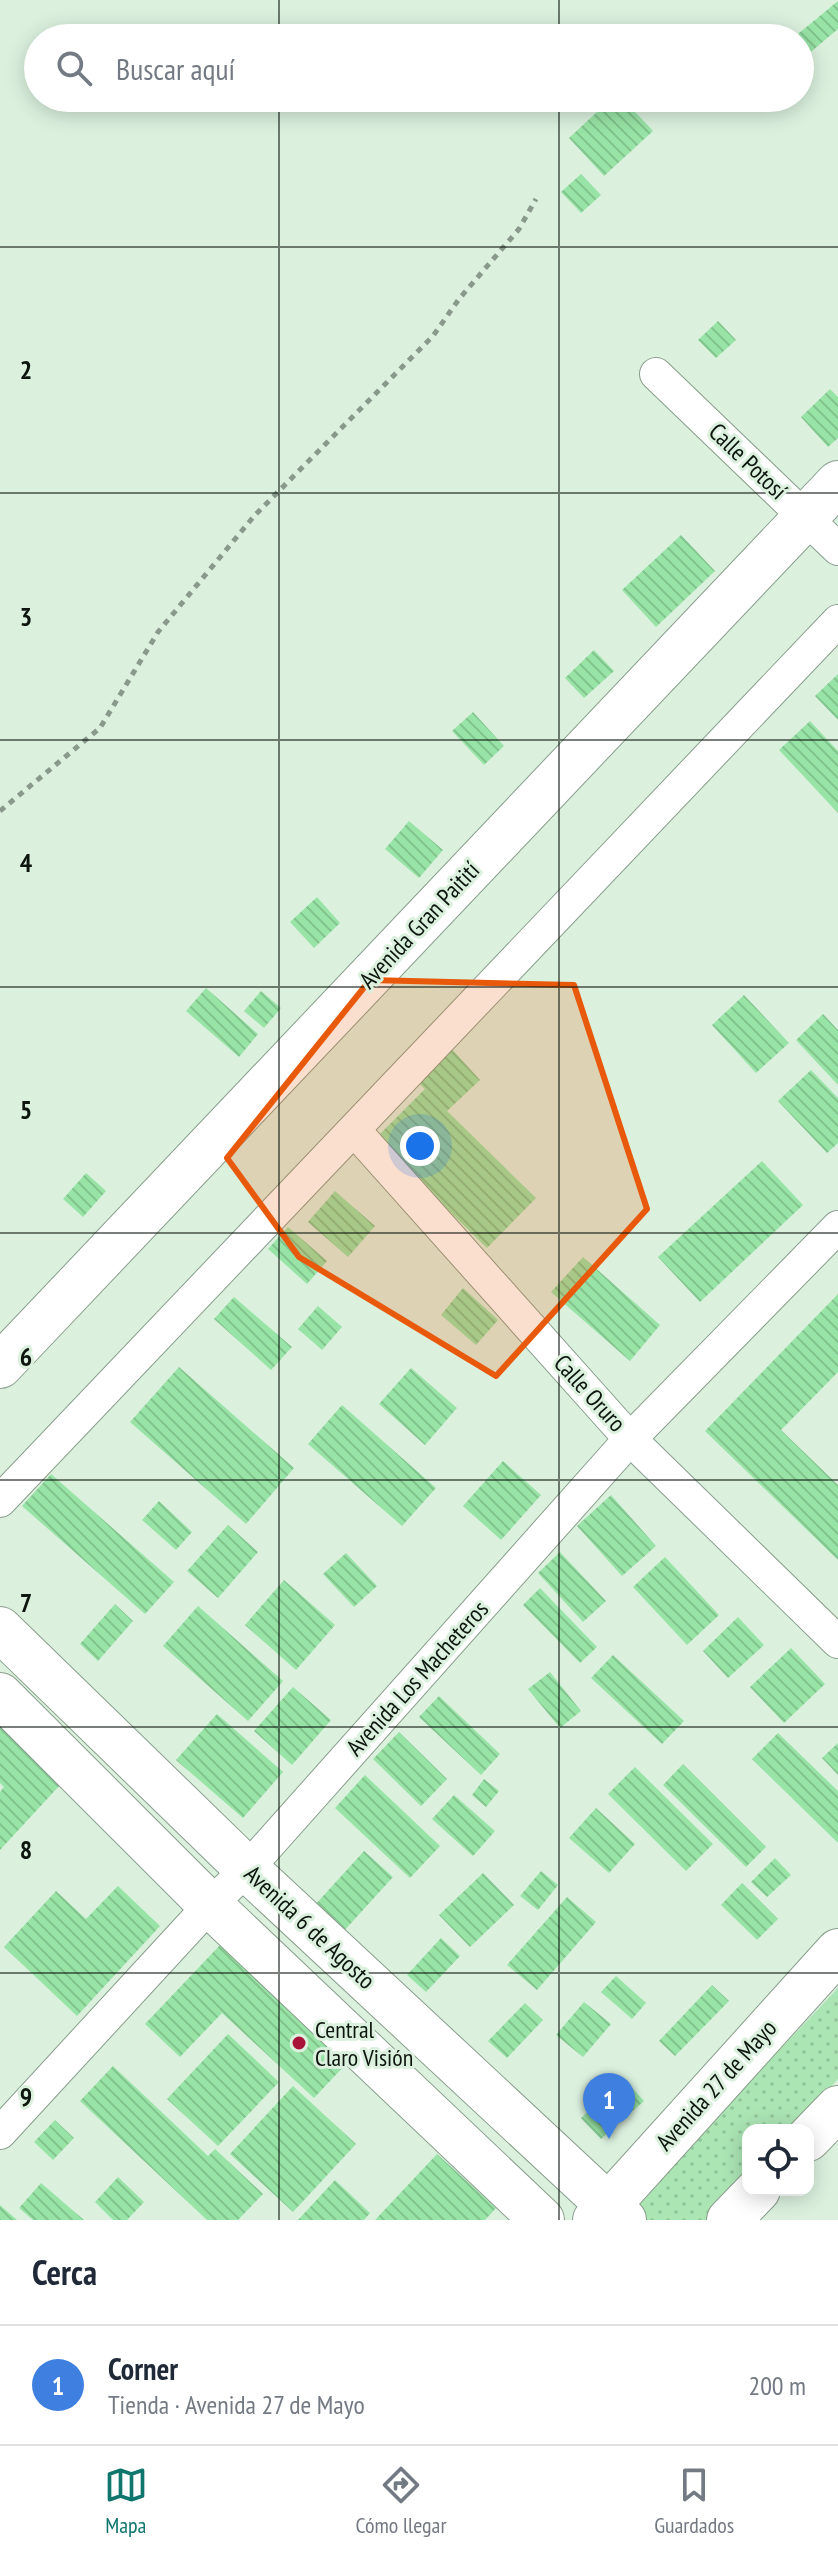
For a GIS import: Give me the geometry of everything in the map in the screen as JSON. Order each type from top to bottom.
[{"type":"main road","name":"Avenida Gran Paitití","points":[[0,1366],[838,483]]},
{"type":"main road","name":"Avenida 6 de Agosto","points":[[0,1629],[609,2215]]},
{"type":"main road","points":[[0,1695],[210,1905],[542,2220]]},
{"type":"main road","name":"Avenida 27 de Mayo","points":[[609,2215],[838,1951]]},
{"type":"main road","points":[[814,2133],[838,2108]]},
{"type":"main road","points":[[729,2220],[752,2196]]},
{"type":"street","name":"Calle Potosí","points":[[656,374],[838,549]]},
{"type":"street","points":[[0,1501],[838,621]]},
{"type":"street","name":"Calle Oruro","points":[[355,1131],[630,1439],[838,1642]]},
{"type":"street","name":"Avenida Los Macheteros","points":[[0,2133],[210,1905],[247,1869],[630,1439],[838,1227]]},
{"type":"path","points":[[0,811],[100,728],[158,632],[255,515],[433,336],[459,299],[519,229],[536,199]]},
{"type":"highlighted area","points":[[370,980],[574,985],[647,1209],[496,1376],[299,1257],[227,1158]]},
{"type":"green space","points":[[838,1988],[838,2079],[797,2124],[742,2124],[742,2184],[709,2220],[647,2220],[632,2206]]},
{"type":"building","points":[[838,1],[838,29],[814,49],[814,24],[810,24]]},
{"type":"building","points":[[597,112],[635,112],[653,131],[604,176],[569,138]]},
{"type":"building","points":[[581,174],[601,195],[581,213],[561,192]]},
{"type":"building","points":[[718,321],[736,340],[716,358],[698,340]]},
{"type":"building","points":[[830,389],[838,397],[838,438],[828,447],[801,417]]},
{"type":"building","points":[[681,535],[715,571],[656,627],[622,590]]},
{"type":"building","points":[[594,650],[614,671],[584,698],[565,678]]},
{"type":"building","points":[[838,674],[838,720],[815,696]]},
{"type":"building","points":[[473,712],[504,746],[484,765],[452,731]]},
{"type":"building","points":[[810,721],[838,751],[838,813],[779,750]]},
{"type":"building","points":[[409,821],[443,850],[419,878],[385,849]]},
{"type":"building","points":[[317,897],[340,923],[314,948],[290,922]]},
{"type":"building","points":[[206,988],[258,1034],[239,1057],[186,1011]]},
{"type":"building","points":[[261,991],[281,1008],[264,1028],[244,1011]]},
{"type":"building","points":[[744,995],[789,1043],[756,1073],[712,1025]]},
{"type":"building","points":[[823,1014],[838,1030],[838,1085],[796,1040]]},
{"type":"building","points":[[449,1046],[480,1080],[447,1111],[536,1198],[487,1248],[375,1139],[425,1089],[414,1079]]},
{"type":"building","points":[[811,1070],[838,1098],[838,1143],[827,1153],[778,1101]]},
{"type":"building","points":[[762,1161],[803,1205],[700,1302],[658,1257]]},
{"type":"building","points":[[86,1173],[106,1191],[83,1217],[63,1199]]},
{"type":"building","points":[[335,1191],[375,1226],[348,1257],[308,1222]]},
{"type":"building","points":[[288,1227],[327,1261],[307,1284],[268,1249]]},
{"type":"building","points":[[583,1257],[660,1325],[630,1361],[551,1292]]},
{"type":"building","points":[[463,1288],[498,1320],[476,1345],[441,1315]]},
{"type":"building","points":[[838,1294],[838,1372],[781,1430],[838,1485],[838,1560],[705,1431]]},
{"type":"building","points":[[234,1297],[292,1347],[271,1370],[214,1319]]},
{"type":"building","points":[[318,1306],[342,1327],[322,1350],[298,1329]]},
{"type":"building","points":[[179,1367],[294,1468],[246,1524],[130,1422]]},
{"type":"building","points":[[411,1368],[457,1408],[425,1445],[379,1404]]},
{"type":"building","points":[[342,1405],[436,1488],[402,1526],[308,1444]]},
{"type":"building","points":[[503,1461],[541,1495],[501,1540],[463,1506]]},
{"type":"building","points":[[51,1474],[174,1582],[145,1614],[22,1506]]},
{"type":"building","points":[[611,1495],[656,1546],[622,1576],[577,1526]]},
{"type":"building","points":[[159,1501],[192,1532],[176,1550],[142,1520]]},
{"type":"building","points":[[228,1525],[258,1552],[218,1598],[187,1571]]},
{"type":"building","points":[[560,1552],[606,1601],[583,1622],[538,1573]]},
{"type":"building","points":[[346,1553],[377,1586],[354,1607],[323,1574]]},
{"type":"building","points":[[665,1557],[719,1615],[687,1645],[633,1587]]},
{"type":"building","points":[[284,1580],[335,1625],[296,1670],[245,1625]]},
{"type":"building","points":[[540,1588],[597,1647],[580,1663],[523,1605]]},
{"type":"building","points":[[115,1604],[133,1621],[98,1661],[80,1644]]},
{"type":"building","points":[[198,1606],[283,1681],[248,1721],[163,1646]]},
{"type":"building","points":[[738,1617],[764,1645],[728,1678],[703,1651]]},
{"type":"building","points":[[791,1648],[825,1684],[784,1723],[750,1687]]},
{"type":"building","points":[[613,1655],[684,1721],[662,1744],[591,1678]]},
{"type":"building","points":[[550,1672],[581,1711],[560,1728],[528,1689]]},
{"type":"building","points":[[293,1687],[331,1720],[292,1765],[254,1731]]},
{"type":"building","points":[[439,1696],[500,1754],[481,1775],[419,1717]]},
{"type":"building","points":[[217,1714],[283,1772],[243,1818],[176,1760]]},
{"type":"building","points":[[0,1727],[61,1784],[0,1850],[0,1792],[4,1787],[0,1783]]},
{"type":"building","points":[[399,1732],[447,1779],[421,1806],[373,1759]]},
{"type":"building","points":[[778,1733],[838,1791],[838,1843],[752,1759]]},
{"type":"building","points":[[838,1743],[838,1775],[822,1758]]},
{"type":"building","points":[[683,1764],[766,1847],[746,1867],[663,1785]]},
{"type":"building","points":[[635,1767],[713,1844],[686,1871],[608,1794]]},
{"type":"building","points":[[365,1775],[440,1846],[410,1878],[335,1808]]},
{"type":"building","points":[[484,1779],[499,1791],[486,1807],[472,1795]]},
{"type":"building","points":[[454,1795],[495,1831],[473,1856],[432,1819]]},
{"type":"building","points":[[596,1808],[635,1844],[609,1873],[569,1838]]},
{"type":"building","points":[[364,1851],[393,1877],[343,1932],[314,1906]]},
{"type":"building","points":[[775,1858],[791,1875],[767,1897],[751,1882]]},
{"type":"building","points":[[541,1871],[558,1885],[538,1910],[520,1896]]},
{"type":"building","points":[[483,1873],[514,1905],[470,1947],[439,1915]]},
{"type":"building","points":[[742,1883],[778,1919],[757,1940],[721,1905]]},
{"type":"building","points":[[118,1886],[160,1926],[77,2016],[4,1947],[56,1891],[86,1919]]},
{"type":"building","points":[[567,1897],[596,1922],[537,1990],[507,1965]]},
{"type":"building","points":[[441,1938],[460,1956],[426,1992],[407,1975]]},
{"type":"building","points":[[221,1944],[348,2062],[314,2098],[222,2013],[180,2057],[145,2024]]},
{"type":"building","points":[[616,1976],[646,2003],[632,2019],[601,1992]]},
{"type":"building","points":[[712,1985],[729,2001],[675,2056],[659,2041]]},
{"type":"building","points":[[584,2002],[611,2024],[583,2057],[556,2035]]},
{"type":"building","points":[[525,2003],[543,2020],[507,2058],[488,2041]]},
{"type":"building","points":[[228,2034],[279,2082],[218,2146],[167,2099]]},
{"type":"building","points":[[113,2066],[208,2156],[215,2149],[263,2194],[238,2220],[207,2220],[80,2101]]},
{"type":"building","points":[[624,2079],[644,2101],[601,2139],[581,2118]]},
{"type":"building","points":[[293,2086],[356,2144],[293,2212],[230,2154]]},
{"type":"building","points":[[55,2120],[74,2138],[53,2160],[34,2142]]},
{"type":"building","points":[[437,2154],[496,2208],[485,2220],[375,2220]]},
{"type":"building","points":[[118,2177],[144,2202],[127,2220],[113,2220],[95,2202]]},
{"type":"building","points":[[335,2180],[370,2213],[364,2220],[298,2220]]},
{"type":"building","points":[[41,2183],[84,2220],[33,2220],[19,2208]]},
{"type":"building","points":[[0,2205],[17,2220],[0,2220]]},
{"type":"place","name":"Central Claro Visión","points":[[299,2043]]},
{"type":"place","name":"Corner","points":[[609,2139]]}]
